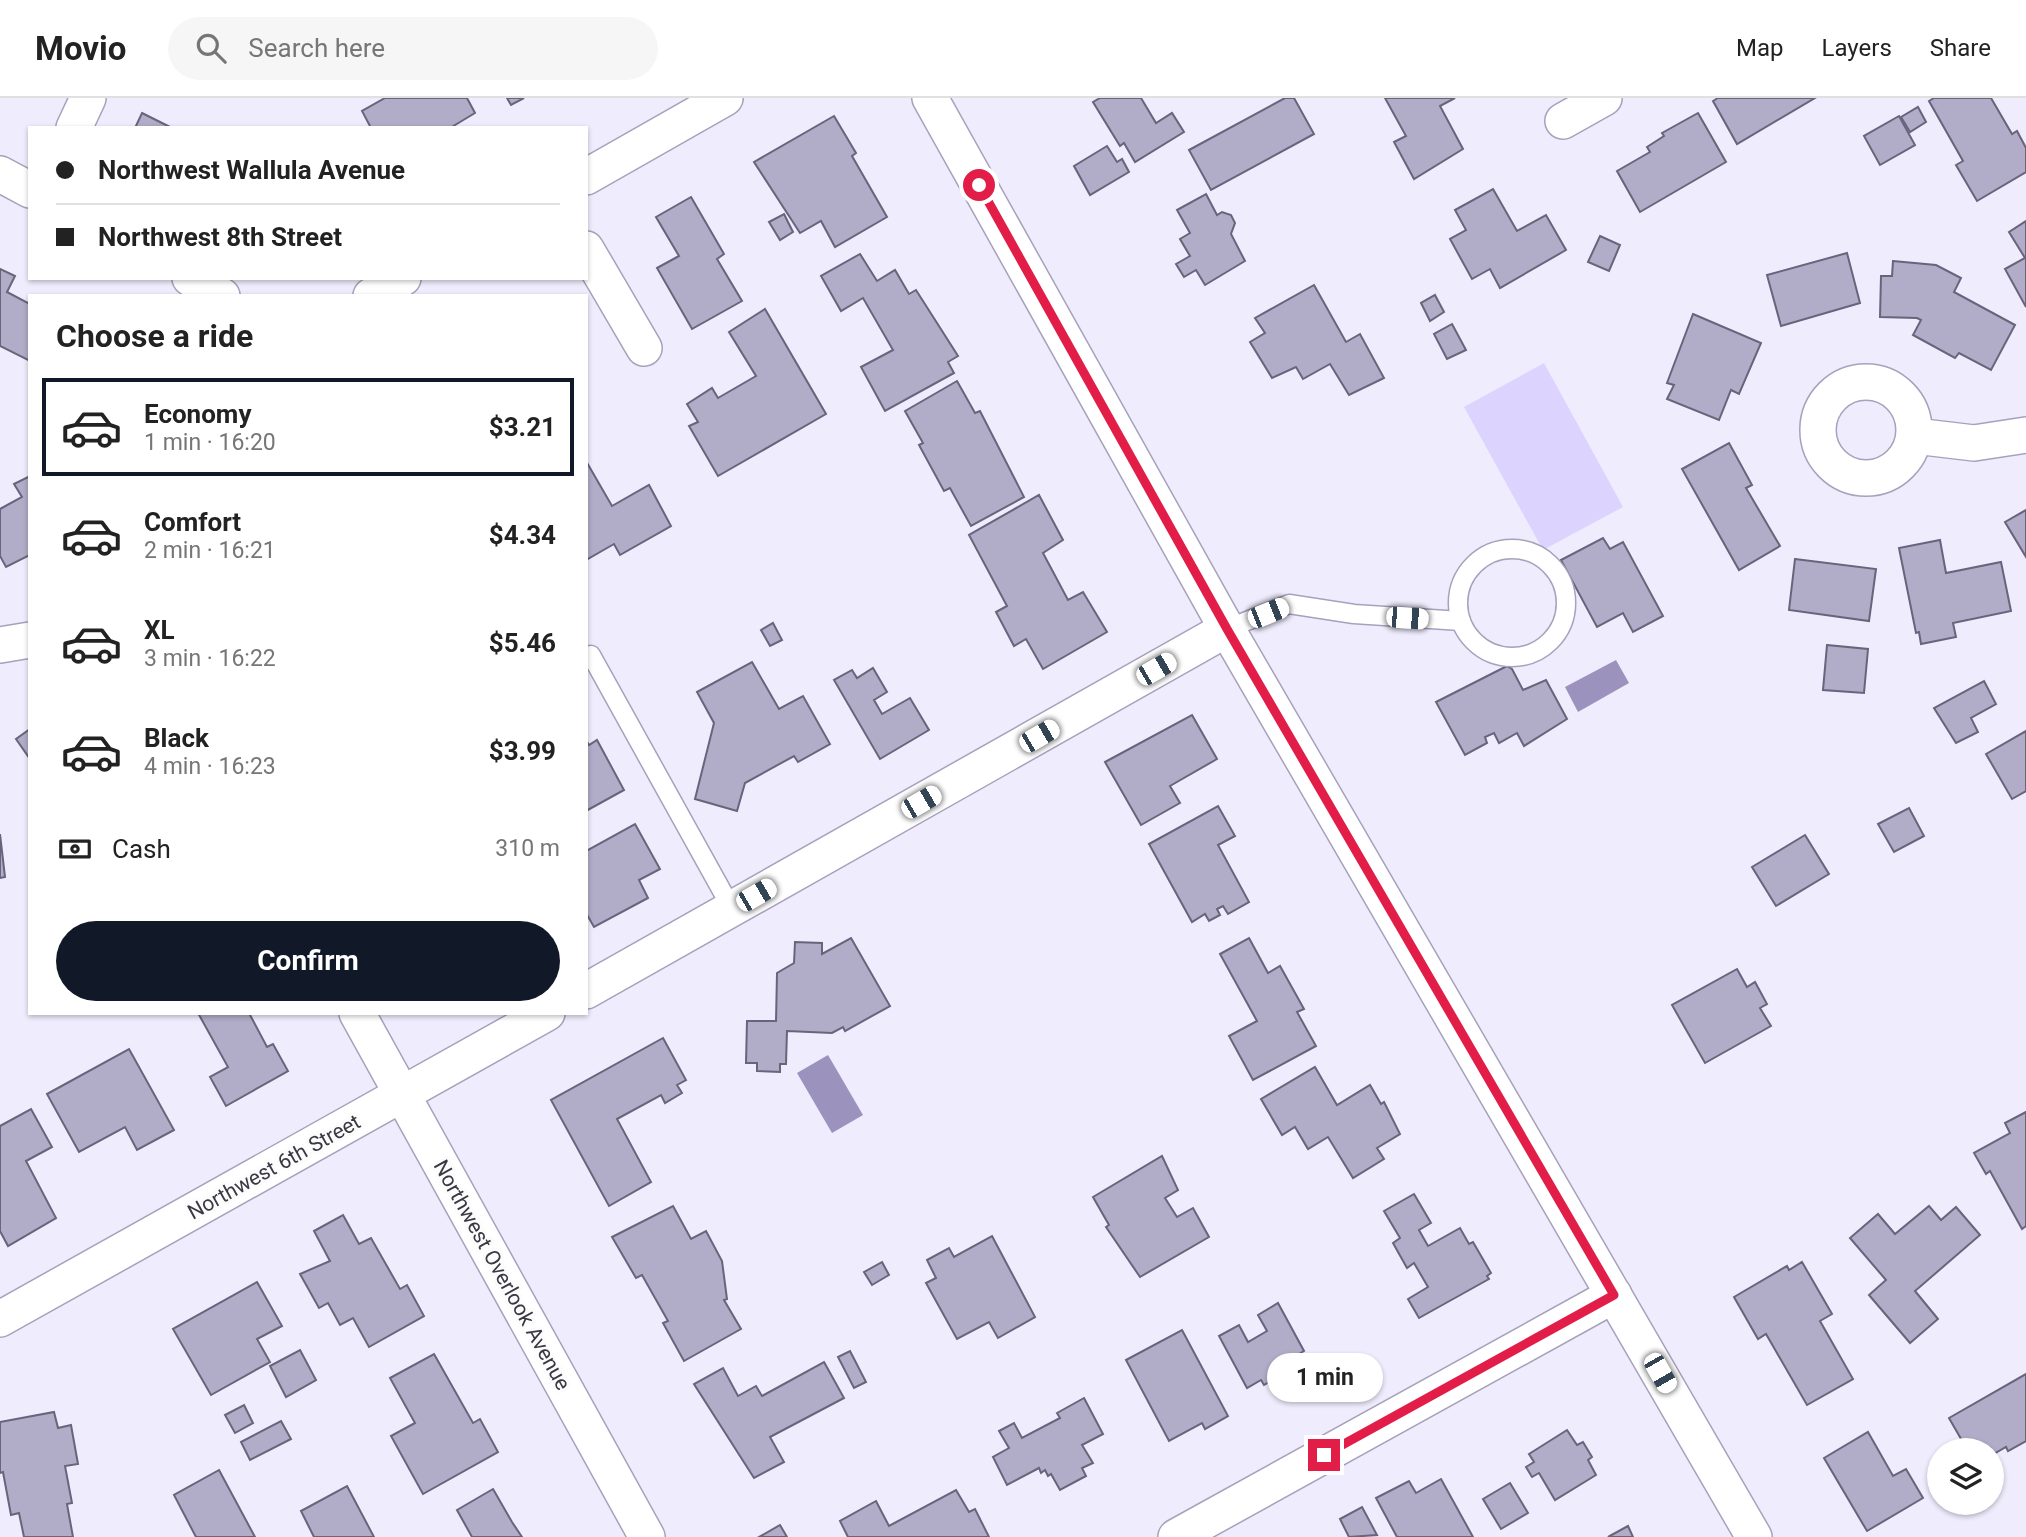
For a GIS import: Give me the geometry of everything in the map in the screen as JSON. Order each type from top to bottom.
[{"type":"street","points":[[75,126],[88,98]]},
{"type":"street","points":[[588,176],[725,98]]},
{"type":"street","points":[[930,98],[1227,629],[1754,1537]]},
{"type":"street","points":[[1563,121],[1604,98]]},
{"type":"street","points":[[0,174],[28,189]]},
{"type":"street","points":[[588,252],[645,348]]},
{"type":"street","points":[[194,280],[218,294]]},
{"type":"street","points":[[375,294],[399,280]]},
{"type":"street","points":[[1915,436],[1974,443],[2026,435]]},
{"type":"street","points":[[588,990],[1227,629]]},
{"type":"street","points":[[0,645],[28,640]]},
{"type":"street","name":"Northwest Overlook Avenue","points":[[358,1015],[647,1537]]},
{"type":"street","name":"Northwest 6th Street","points":[[0,1320],[543,1015]]},
{"type":"street","points":[[1176,1537],[1614,1295]]},
{"type":"lane","points":[[1519,549],[1536,555],[1551,566],[1561,581],[1566,599],[1558,632],[1546,645],[1531,653],[1514,657],[1482,648],[1469,636],[1461,621],[1457,603],[1460,585],[1470,569],[1492,554],[1519,549]]},
{"type":"lane","points":[[1227,629],[1289,604],[1354,614],[1461,621]]},
{"type":"lane","points":[[591,655],[732,909]]},
{"type":"shaded area","points":[[1544,363],[1623,507],[1543,550],[1464,407]]},
{"type":"shaded area","points":[[1616,660],[1629,683],[1578,712],[1565,687]]},
{"type":"shaded area","points":[[828,1055],[863,1115],[832,1133],[797,1073]]},
{"type":"building","points":[[385,98],[467,98],[475,113],[453,126],[370,126],[362,111]]},
{"type":"building","points":[[507,98],[524,98],[511,105]]},
{"type":"building","points":[[1100,98],[1141,98],[1156,123],[1172,113],[1184,132],[1135,162],[1124,143],[1120,146],[1093,102]]},
{"type":"building","points":[[1285,98],[1294,98],[1314,134],[1211,190],[1189,150]]},
{"type":"building","points":[[1385,98],[1455,98],[1440,106],[1463,149],[1414,179],[1394,142],[1406,136]]},
{"type":"building","points":[[1718,98],[1815,98],[1737,144],[1713,101]]},
{"type":"building","points":[[1934,98],[1991,98],[2012,134],[2017,131],[2026,148],[2026,172],[1977,201],[1956,165],[1963,161],[1929,101]]},
{"type":"building","points":[[1918,107],[1926,122],[1910,132],[1901,117]]},
{"type":"building","points":[[142,113],[168,126],[136,126]]},
{"type":"building","points":[[1698,113],[1726,162],[1640,212],[1617,171],[1650,152],[1647,147],[1664,136],[1662,133]]},
{"type":"building","points":[[834,116],[856,153],[852,156],[887,217],[835,247],[821,221],[800,233],[754,162]]},
{"type":"building","points":[[1899,116],[1915,145],[1880,165],[1864,136]]},
{"type":"building","points":[[1107,146],[1117,162],[1122,159],[1129,172],[1090,195],[1074,166]]},
{"type":"building","points":[[1493,189],[1517,231],[1546,215],[1566,250],[1500,288],[1490,269],[1472,279],[1450,239],[1466,230],[1455,210]]},
{"type":"building","points":[[1206,194],[1217,215],[1222,212],[1231,215],[1235,223],[1231,234],[1245,261],[1205,285],[1196,270],[1184,277],[1176,264],[1190,256],[1180,239],[1190,233],[1177,210]]},
{"type":"building","points":[[691,197],[724,254],[717,259],[742,301],[692,329],[657,268],[679,256],[656,217]]},
{"type":"building","points":[[784,214],[793,232],[780,240],[769,222]]},
{"type":"building","points":[[2026,221],[2026,307],[2005,269],[2025,258],[2009,232]]},
{"type":"building","points":[[1600,236],[1620,245],[1609,271],[1588,262]]},
{"type":"building","points":[[1847,253],[1860,303],[1781,326],[1767,275]]},
{"type":"building","points":[[860,254],[877,281],[895,270],[909,294],[916,290],[958,356],[948,362],[954,373],[885,411],[861,367],[893,350],[863,298],[841,311],[821,276]]},
{"type":"building","points":[[1893,261],[1936,265],[1961,278],[1954,292],[2015,325],[1991,370],[1959,353],[1955,358],[1913,335],[1921,320],[1917,318],[1880,317],[1881,276],[1892,276]]},
{"type":"building","points":[[0,269],[15,276],[7,292],[28,303],[28,360],[0,346]]},
{"type":"building","points":[[1314,285],[1346,342],[1360,334],[1384,378],[1349,395],[1330,364],[1303,379],[1296,367],[1272,378],[1250,342],[1265,333],[1255,318]]},
{"type":"building","points":[[1435,295],[1444,312],[1430,321],[1421,303]]},
{"type":"building","points":[[765,309],[826,414],[718,476],[689,426],[698,422],[687,404],[712,388],[718,398],[756,376],[729,332]]},
{"type":"building","points":[[1693,314],[1761,343],[1739,394],[1731,390],[1719,420],[1667,399],[1674,385],[1667,383]]},
{"type":"building","points":[[1452,324],[1466,350],[1447,359],[1434,334]]},
{"type":"building","points":[[957,381],[975,413],[980,411],[1024,497],[971,526],[950,488],[944,491],[919,445],[923,443],[905,411]]},
{"type":"building","points":[[1729,443],[1752,485],[1746,488],[1780,546],[1739,570],[1682,469]]},
{"type":"building","points":[[588,464],[612,506],[649,485],[671,526],[620,555],[614,544],[588,559]]},
{"type":"building","points":[[28,477],[28,556],[6,567],[0,556],[0,509],[22,497],[14,484]]},
{"type":"building","points":[[1039,495],[1063,540],[1043,553],[1068,600],[1083,592],[1107,632],[1043,669],[1026,639],[1014,646],[996,612],[1007,606],[969,535]]},
{"type":"building","points":[[2026,510],[2026,557],[2005,522]]},
{"type":"building","points":[[1603,538],[1610,549],[1623,542],[1663,616],[1633,632],[1623,613],[1597,627],[1561,560]]},
{"type":"building","points":[[1940,540],[1946,573],[2001,562],[2011,611],[1953,623],[1956,637],[1921,644],[1919,632],[1916,633],[1899,548]]},
{"type":"building","points":[[1795,559],[1876,569],[1869,621],[1789,610]]},
{"type":"building","points":[[773,623],[782,640],[770,646],[761,630]]},
{"type":"building","points":[[1827,645],[1868,649],[1864,693],[1823,690]]},
{"type":"building","points":[[752,662],[779,709],[803,696],[830,744],[798,762],[794,756],[745,783],[737,811],[695,799],[714,723],[697,692]]},
{"type":"building","points":[[1507,666],[1512,669],[1523,690],[1546,680],[1567,719],[1524,746],[1517,733],[1499,743],[1494,733],[1485,737],[1487,743],[1465,755],[1436,702]]},
{"type":"building","points":[[873,668],[887,692],[874,700],[882,714],[910,698],[929,730],[880,759],[834,680],[852,670],[857,678]]},
{"type":"building","points":[[1984,681],[1996,704],[1971,718],[1978,732],[1956,743],[1934,708]]},
{"type":"building","points":[[1192,715],[1217,759],[1170,786],[1180,803],[1141,825],[1105,762]]},
{"type":"building","points":[[28,730],[28,756],[16,739]]},
{"type":"building","points":[[2026,731],[2026,791],[2012,799],[1986,754]]},
{"type":"building","points":[[597,740],[624,790],[588,810],[588,743]]},
{"type":"building","points":[[1218,806],[1235,836],[1218,845],[1249,902],[1228,914],[1223,906],[1217,909],[1220,915],[1209,921],[1205,914],[1192,922],[1149,844]]},
{"type":"building","points":[[1909,808],[1924,836],[1894,852],[1878,824]]},
{"type":"building","points":[[635,824],[660,869],[639,880],[648,898],[594,927],[588,916],[588,850]]},
{"type":"building","points":[[0,834],[5,877],[0,878]]},
{"type":"building","points":[[1805,835],[1829,874],[1776,906],[1752,867]]},
{"type":"building","points":[[851,938],[890,1006],[845,1031],[843,1027],[832,1033],[787,1031],[786,1064],[780,1064],[780,1072],[757,1071],[757,1063],[746,1063],[747,1021],[776,1021],[777,973],[794,963],[795,942],[822,943],[822,954]]},
{"type":"building","points":[[1249,938],[1268,973],[1280,966],[1304,1009],[1297,1012],[1316,1046],[1253,1080],[1229,1036],[1257,1021],[1220,954]]},
{"type":"building","points":[[1737,969],[1747,987],[1755,982],[1767,1004],[1760,1008],[1771,1026],[1705,1063],[1672,1005]]},
{"type":"building","points":[[199,1015],[250,1015],[267,1047],[273,1044],[288,1071],[226,1106],[210,1077],[228,1067]]},
{"type":"building","points":[[663,1038],[686,1080],[677,1085],[682,1093],[665,1103],[661,1095],[617,1119],[651,1182],[609,1206],[551,1100]]},
{"type":"building","points":[[129,1049],[174,1130],[137,1150],[125,1127],[79,1152],[47,1094]]},
{"type":"building","points":[[1315,1067],[1337,1105],[1370,1085],[1381,1104],[1384,1102],[1400,1134],[1377,1148],[1384,1159],[1353,1178],[1328,1137],[1308,1149],[1295,1127],[1282,1135],[1261,1099]]},
{"type":"building","points":[[31,1109],[52,1147],[26,1161],[56,1218],[8,1246],[0,1231],[0,1126]]},
{"type":"building","points":[[2026,1112],[2026,1226],[2022,1229],[1990,1171],[1986,1174],[1974,1153],[2010,1133],[2005,1123]]},
{"type":"building","points":[[1162,1156],[1178,1190],[1165,1198],[1177,1217],[1193,1208],[1209,1237],[1140,1277],[1106,1227],[1109,1225],[1093,1197]]},
{"type":"building","points":[[1414,1194],[1431,1223],[1419,1230],[1428,1246],[1460,1228],[1469,1244],[1473,1242],[1491,1273],[1487,1276],[1489,1279],[1419,1318],[1408,1299],[1428,1287],[1414,1263],[1407,1268],[1393,1243],[1400,1238],[1384,1211]]},
{"type":"building","points":[[673,1206],[691,1239],[706,1231],[722,1261],[727,1299],[724,1300],[741,1329],[684,1361],[663,1323],[668,1321],[642,1275],[636,1278],[612,1237]]},
{"type":"building","points":[[1929,1206],[1941,1220],[1956,1207],[1980,1235],[1915,1291],[1938,1319],[1910,1343],[1869,1295],[1886,1280],[1850,1238],[1878,1214],[1895,1234]]},
{"type":"building","points":[[343,1215],[359,1244],[371,1238],[400,1289],[407,1285],[424,1316],[369,1347],[353,1318],[340,1325],[328,1303],[319,1308],[300,1274],[330,1261],[314,1231]]},
{"type":"building","points":[[992,1236],[1035,1317],[998,1338],[989,1322],[957,1339],[926,1283],[936,1278],[927,1260],[949,1248],[954,1257]]},
{"type":"building","points":[[882,1262],[889,1275],[872,1285],[864,1272]]},
{"type":"building","points":[[1802,1262],[1832,1314],[1820,1321],[1853,1379],[1807,1405],[1766,1334],[1758,1339],[1734,1297],[1787,1266],[1789,1270]]},
{"type":"building","points":[[257,1282],[282,1326],[257,1339],[270,1362],[211,1395],[173,1329]]},
{"type":"building","points":[[1278,1303],[1304,1351],[1287,1361],[1290,1366],[1275,1374],[1276,1378],[1264,1385],[1261,1380],[1247,1388],[1219,1336],[1239,1325],[1248,1342],[1267,1331],[1258,1315]]},
{"type":"building","points":[[1182,1330],[1228,1416],[1205,1429],[1202,1423],[1169,1441],[1126,1360]]},
{"type":"building","points":[[300,1350],[316,1380],[286,1397],[270,1366]]},
{"type":"building","points":[[850,1351],[866,1382],[854,1388],[838,1357]]},
{"type":"building","points":[[434,1354],[473,1423],[480,1419],[498,1452],[423,1494],[391,1436],[415,1423],[390,1378]]},
{"type":"building","points":[[824,1362],[844,1398],[770,1437],[784,1462],[754,1478],[694,1384],[723,1368],[738,1396],[756,1386],[762,1396]]},
{"type":"building","points":[[2026,1374],[2026,1441],[2008,1451],[2004,1448],[2004,1438],[1961,1438],[1949,1418]]},
{"type":"building","points":[[1084,1398],[1103,1434],[1082,1445],[1093,1463],[1082,1468],[1086,1476],[1060,1490],[1051,1474],[1048,1476],[1045,1470],[1041,1473],[1039,1468],[1007,1485],[993,1457],[1009,1448],[999,1431],[1014,1423],[1022,1438],[1060,1418],[1057,1413]]},
{"type":"building","points":[[244,1405],[253,1423],[235,1433],[225,1415]]},
{"type":"building","points":[[54,1412],[58,1428],[71,1425],[78,1464],[65,1466],[72,1503],[67,1504],[73,1537],[24,1537],[19,1513],[11,1515],[3,1472],[0,1473],[0,1422]]},
{"type":"building","points":[[281,1421],[291,1439],[250,1460],[241,1442]]},
{"type":"building","points":[[1567,1430],[1577,1445],[1583,1442],[1592,1457],[1588,1460],[1596,1475],[1555,1500],[1539,1473],[1532,1477],[1526,1467],[1534,1462],[1529,1454]]},
{"type":"building","points":[[1868,1432],[1893,1476],[1906,1469],[1923,1498],[1867,1531],[1824,1458]]},
{"type":"building","points":[[219,1470],[255,1537],[196,1537],[174,1495]]},
{"type":"building","points":[[1441,1479],[1473,1537],[1397,1537],[1376,1498],[1409,1481],[1416,1493]]},
{"type":"building","points":[[1510,1483],[1528,1513],[1501,1529],[1483,1499]]},
{"type":"building","points":[[347,1486],[374,1537],[314,1537],[301,1511]]},
{"type":"building","points":[[493,1489],[522,1537],[472,1537],[457,1510]]},
{"type":"building","points":[[956,1490],[969,1512],[975,1509],[989,1537],[848,1537],[840,1521],[876,1501],[889,1526]]},
{"type":"building","points":[[1362,1507],[1377,1535],[1349,1537],[1340,1519]]},
{"type":"building","points":[[780,1525],[787,1537],[759,1537]]},
{"type":"building","points":[[1628,1526],[1633,1537],[1608,1537]]},
{"type":"route","points":[[979,185],[1227,629],[1614,1295],[1324,1455]]}]
